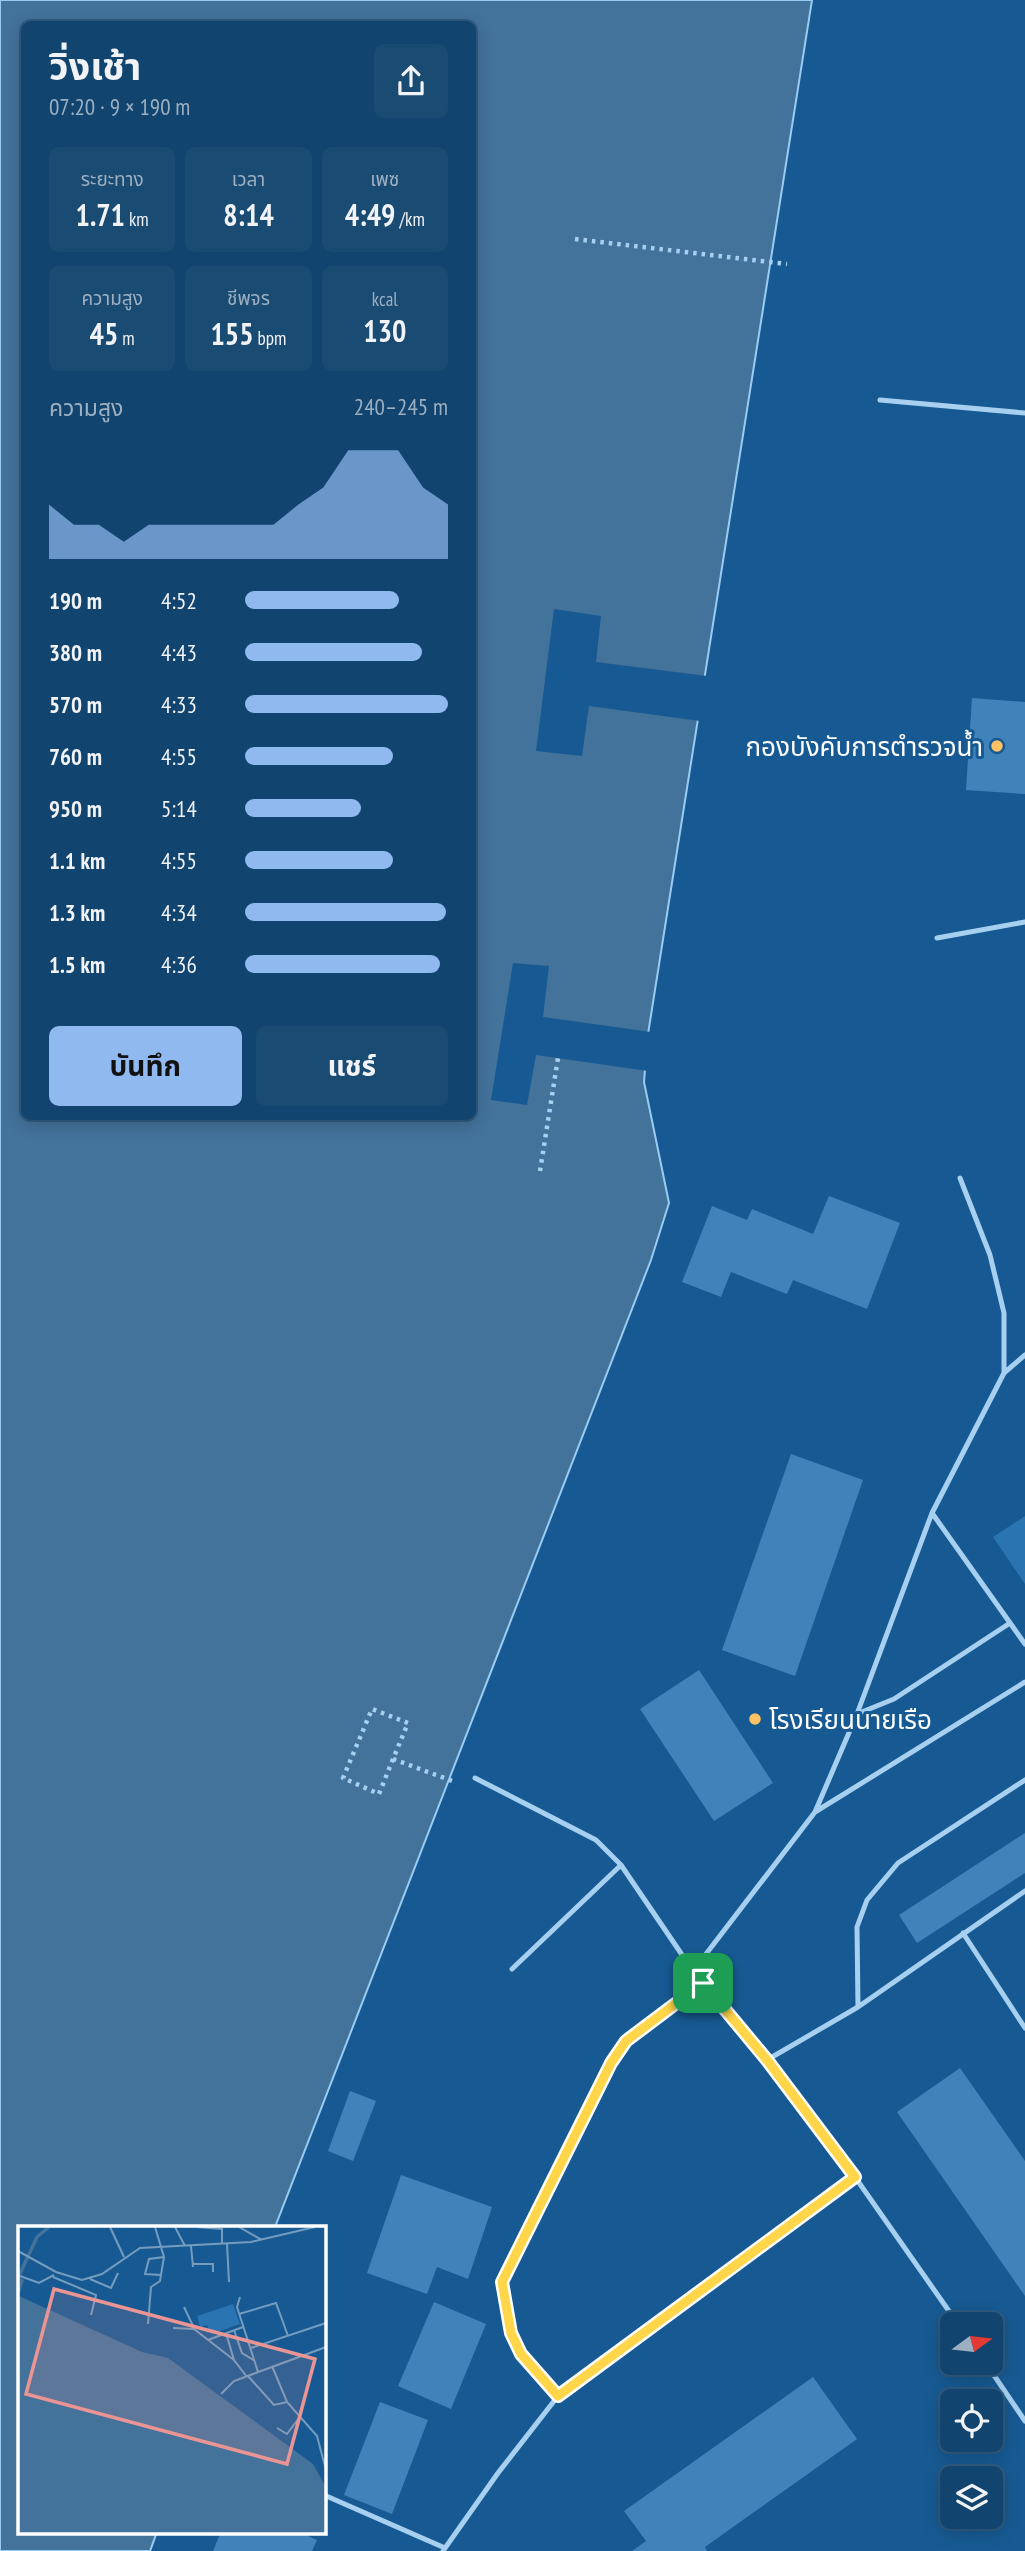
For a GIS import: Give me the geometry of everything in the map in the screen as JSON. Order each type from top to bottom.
[{"type":"lane","points":[[880,400],[1025,413]]},
{"type":"lane","points":[[937,938],[1025,922]]},
{"type":"lane","points":[[960,1178],[990,1255],[1004,1313],[1004,1373]]},
{"type":"lane","points":[[693,1970],[815,1812],[857,1714],[932,1513],[1004,1373],[1025,1355]]},
{"type":"lane","points":[[932,1513],[1025,1644]]},
{"type":"lane","points":[[857,1714],[894,1699],[1010,1623]]},
{"type":"lane","points":[[815,1812],[1025,1682]]},
{"type":"lane","points":[[475,1778],[596,1840],[621,1866],[693,1970],[767,2060],[855,2177],[950,2312]]},
{"type":"lane","points":[[858,2007],[857,1927],[867,1900],[898,1863],[1025,1780]]},
{"type":"lane","points":[[512,1969],[621,1866]]},
{"type":"lane","points":[[767,2060],[858,2007],[1025,1891]]},
{"type":"lane","points":[[963,1933],[1025,2028]]},
{"type":"lane","points":[[558,2396],[521,2354],[511,2333],[502,2282],[611,2063],[626,2041],[703,1983]]},
{"type":"lane","points":[[326,2496],[444,2550],[498,2473],[558,2396],[855,2177]]},
{"type":"lane","points":[[994,2375],[1025,2421]]},
{"type":"path","points":[[575,239],[788,264]]},
{"type":"path","points":[[540,1171],[558,1058]]},
{"type":"path","points":[[372,1709],[408,1723],[393,1759],[379,1794],[344,1778],[372,1709]]},
{"type":"path","points":[[393,1759],[462,1785]]},
{"type":"shaded area","points":[[0,0],[812,0],[648,1034],[644,1082],[669,1203],[651,1260],[275,2226],[18,2226],[18,2534],[156,2534],[150,2551],[0,2551]]},
{"type":"shaded area","points":[[1025,1516],[1025,1584],[993,1537]]},
{"type":"pier","points":[[554,609],[601,616],[596,662],[707,676],[700,721],[589,706],[582,756],[536,751]]},
{"type":"pier","points":[[513,963],[549,966],[543,1017],[651,1032],[648,1071],[536,1055],[527,1105],[491,1100]]},
{"type":"building","name":"กองบังคับการตำรวจน้ำ","points":[[972,698],[1025,702],[1025,794],[966,790]]},
{"type":"building","points":[[829,1196],[900,1223],[867,1309],[793,1280],[787,1294],[731,1272],[721,1297],[682,1282],[712,1206],[747,1220],[752,1209],[813,1234]]},
{"type":"building","points":[[791,1454],[863,1480],[795,1676],[722,1650]]},
{"type":"building","points":[[699,1670],[773,1783],[714,1821],[640,1709]]},
{"type":"building","points":[[1025,1833],[1025,1873],[917,1943],[899,1915]]},
{"type":"building","points":[[960,2068],[1025,2161],[1025,2296],[897,2112]]},
{"type":"building","points":[[350,2091],[376,2101],[353,2161],[328,2151]]},
{"type":"building","points":[[401,2175],[492,2207],[468,2279],[437,2267],[427,2294],[367,2273]]},
{"type":"building","points":[[434,2302],[486,2324],[451,2409],[398,2386]]},
{"type":"building","points":[[813,2377],[857,2439],[705,2547],[707,2551],[632,2551],[646,2541],[624,2511]]},
{"type":"building","points":[[380,2402],[428,2420],[392,2514],[344,2495]]},
{"type":"building","points":[[220,2534],[304,2534],[317,2540],[312,2551],[213,2551]]},
{"type":"place","name":"กองบังคับการตำรวจน้ำ","points":[[997,746]]},
{"type":"place","name":"โรงเรียนนายเรือ","points":[[755,1719]]},
{"type":"route","points":[[703,1983],[767,2060],[855,2177],[558,2396],[521,2354],[511,2333],[502,2282],[611,2063],[626,2041],[703,1983]]}]
